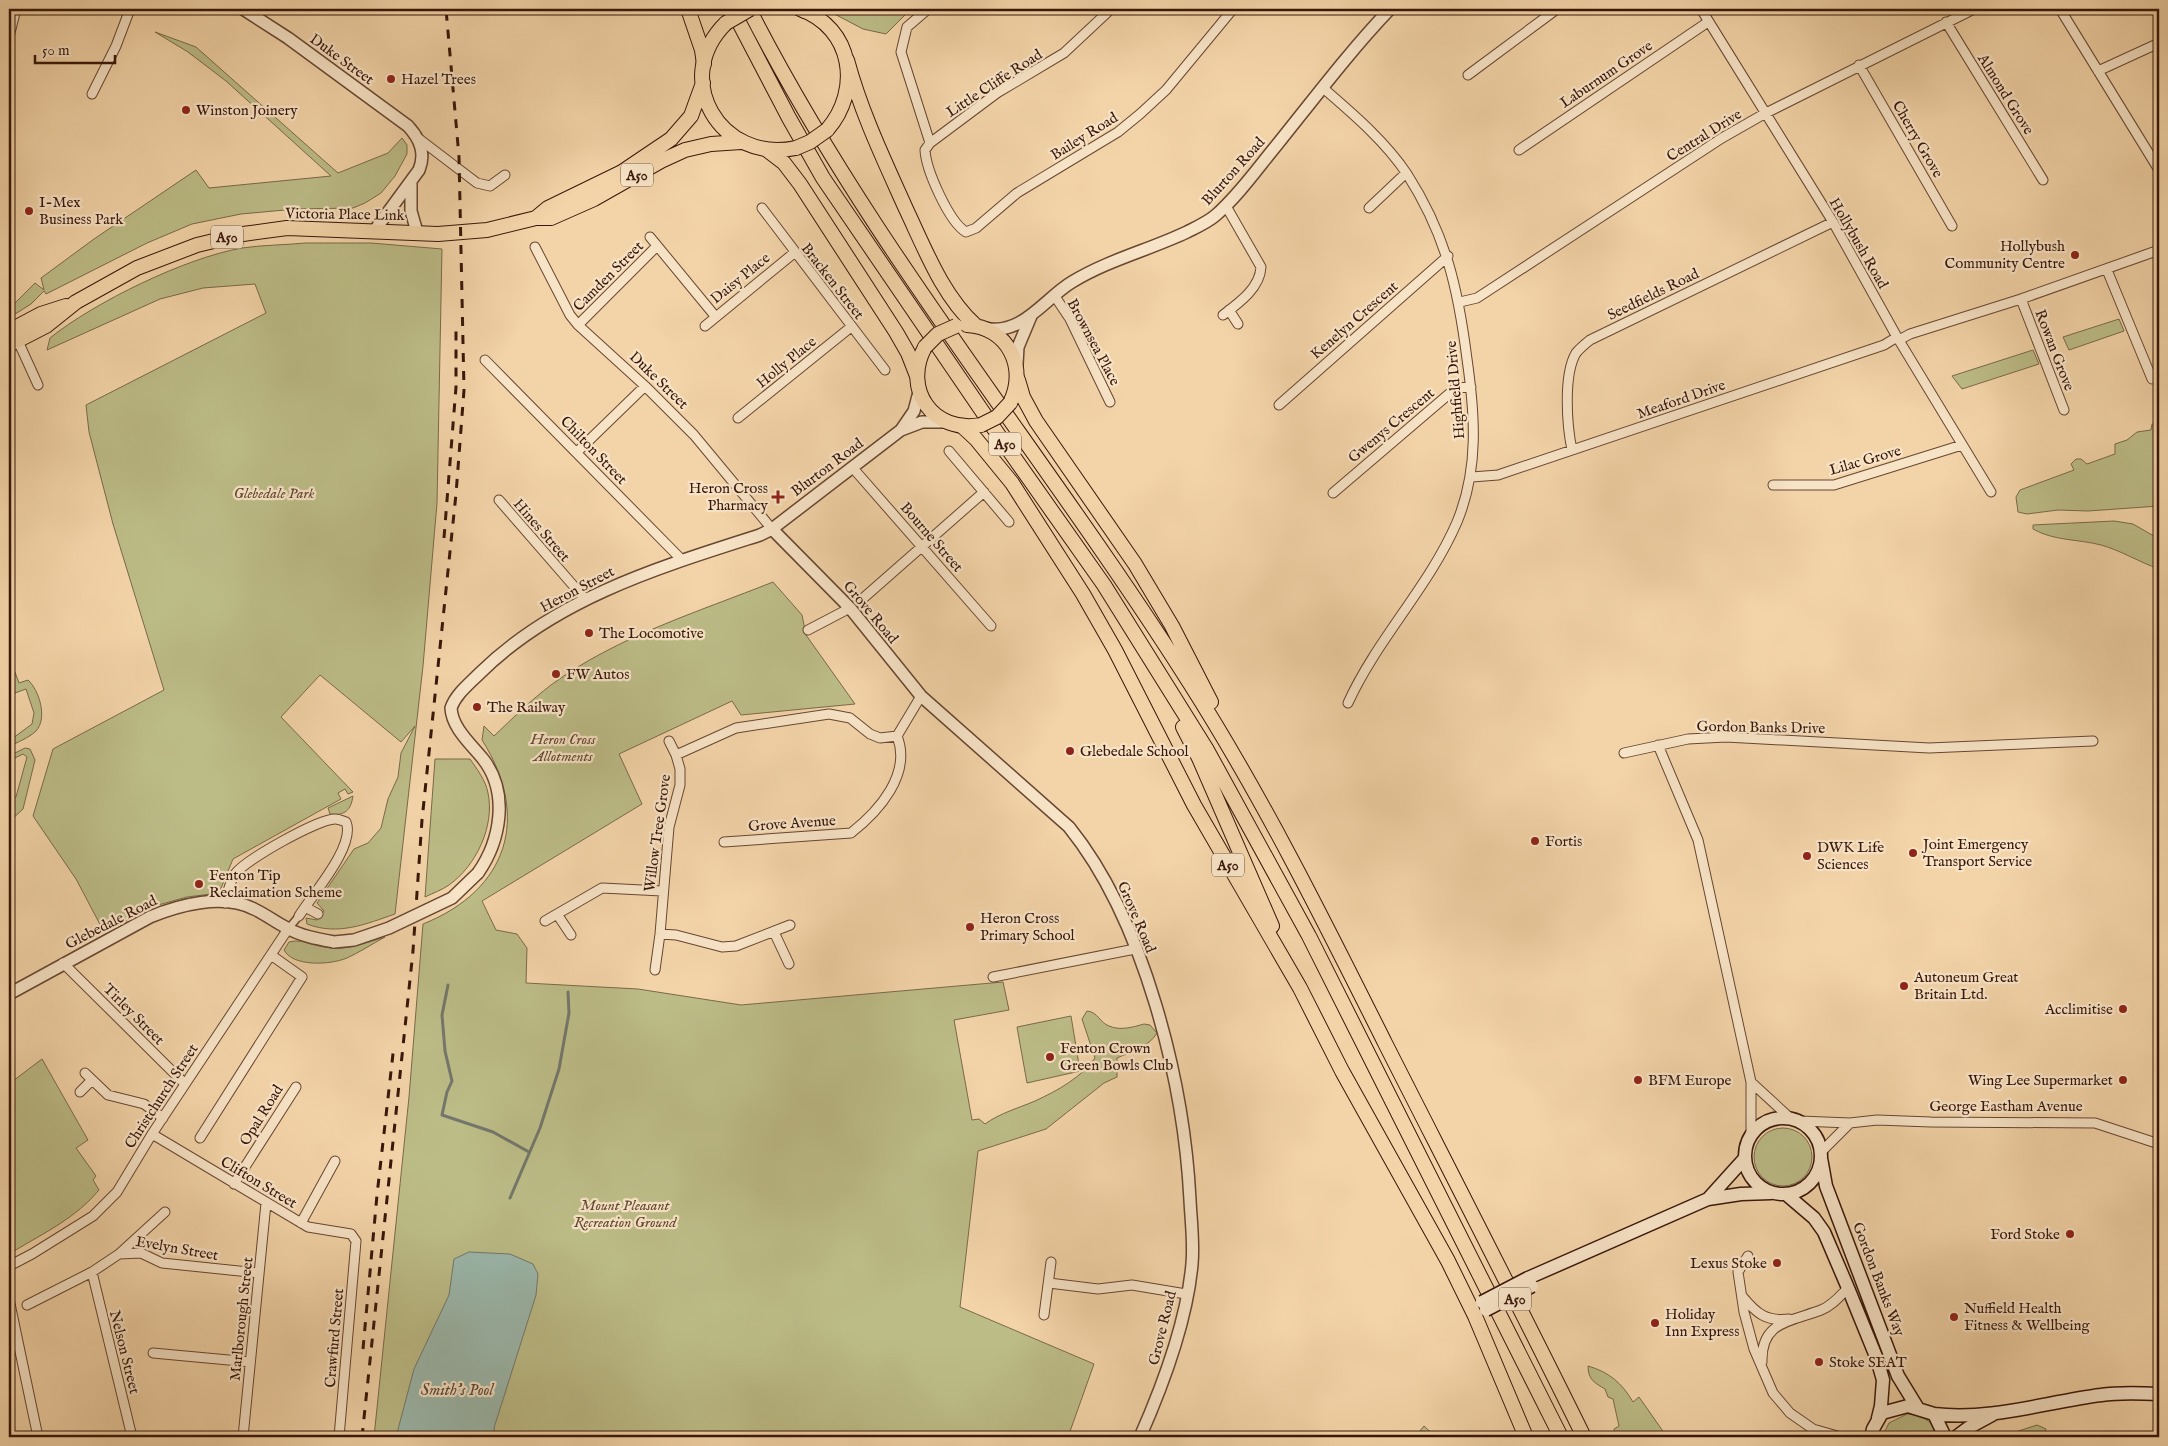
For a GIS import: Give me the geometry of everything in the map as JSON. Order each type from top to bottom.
[{"type":"main road","points":[[688,9],[702,50],[704,64]]},
{"type":"main road","name":"A50","points":[[732,9],[789,118],[849,218],[1104,585],[1207,750],[1309,936],[1561,1437]]},
{"type":"main road","name":"A50","points":[[847,60],[849,81],[841,110],[827,130],[810,142],[796,148],[766,150],[741,142],[723,128],[716,119],[705,97],[703,83],[704,64],[712,41],[726,23],[750,9],[848,185],[905,272],[1158,634],[1240,764]]},
{"type":"main road","name":"A50","points":[[803,9],[826,24],[835,34],[847,60],[862,112],[941,281],[958,307],[980,327],[1004,341],[1017,365],[1018,380],[1024,397],[1036,420],[1153,592],[1208,695],[1240,764],[1345,962],[1584,1437]]},
{"type":"main road","name":"Victoria Place Link","points":[[536,218],[548,208],[622,172],[671,139],[690,116],[703,83]]},
{"type":"main road","name":"Victoria Place Link","points":[[12,339],[41,314],[76,302],[137,268],[176,251],[217,239],[287,228],[438,234],[472,232],[512,225],[536,218],[551,218],[564,214],[612,190],[661,161],[685,150],[711,144],[741,142]]},
{"type":"main road","name":"A50","points":[[766,150],[790,171],[874,297],[908,353],[917,376],[920,392],[932,412],[946,422],[962,426],[981,425],[997,417],[1010,403],[1018,380]]},
{"type":"main road","name":"A50","points":[[917,376],[919,362],[925,347],[938,334],[956,326],[980,327]]},
{"type":"main road","name":"A50","points":[[962,426],[976,439],[1012,483],[1083,594],[1115,650],[1197,811],[1300,988]]},
{"type":"main road","name":"A50","points":[[1104,585],[1198,758],[1300,988],[1342,1071],[1448,1260],[1479,1309],[1526,1437]]},
{"type":"main road","points":[[1479,1309],[1650,1223],[1708,1199],[1741,1194],[1771,1193],[1787,1195],[1807,1187],[1816,1176],[1821,1155],[1817,1139],[1794,1119],[1776,1118],[1764,1123],[1751,1133],[1745,1158],[1749,1174],[1759,1186],[1771,1193]]},
{"type":"main road","name":"Gordon Banks Way","points":[[1821,1155],[1826,1186],[1898,1376],[1918,1407]]},
{"type":"main road","points":[[1708,1199],[1745,1158]]},
{"type":"main road","name":"Gordon Banks Way","points":[[1787,1195],[1814,1218],[1824,1232],[1877,1359],[1883,1380],[1881,1406],[1871,1437]]},
{"type":"main road","points":[[1878,1418],[1882,1413],[1893,1409],[1918,1407],[1934,1414],[1953,1416],[1997,1413],[2104,1394],[2159,1394]]},
{"type":"main road","points":[[1565,1398],[1591,1437]]},
{"type":"main road","points":[[1956,1437],[1968,1428],[1997,1413]]},
{"type":"main road","points":[[1934,1414],[1945,1437]]},
{"type":"street","points":[[9,37],[16,9]]},
{"type":"street","points":[[92,94],[116,46],[130,9]]},
{"type":"street","name":"Duke Street","points":[[243,9],[288,38],[408,126],[418,138],[477,184],[490,186],[505,175]]},
{"type":"street","points":[[928,9],[907,27],[901,52],[930,143]]},
{"type":"street","name":"Little Cliffe Road","points":[[930,143],[997,93],[1064,53],[1111,9]]},
{"type":"street","name":"Bailey Road","points":[[930,143],[925,150],[925,159],[944,205],[960,228],[966,232],[976,228],[1017,194],[1118,132],[1140,114],[1166,90],[1233,9]]},
{"type":"street","name":"Blurton Road","points":[[980,327],[1006,328],[1030,316],[1072,282],[1098,268],[1166,242],[1203,224],[1226,206],[1242,188],[1390,9]]},
{"type":"street","points":[[1468,75],[1557,9]]},
{"type":"street","name":"Hollybush Road","points":[[1700,9],[1833,222],[1898,338],[1991,492]]},
{"type":"street","name":"Central Drive","points":[[1460,302],[1477,298],[1722,138],[1764,114],[1974,9]]},
{"type":"street","points":[[2060,9],[2159,170]]},
{"type":"street","name":"Laburnum Grove","points":[[1519,150],[1708,22]]},
{"type":"street","name":"Almond Grove","points":[[1946,22],[2043,180]]},
{"type":"street","points":[[2098,71],[2159,43]]},
{"type":"street","name":"Cherry Grove","points":[[1859,65],[1952,226]]},
{"type":"street","name":"Highfield Drive","points":[[1323,88],[1367,128],[1406,173],[1429,212],[1448,256],[1460,302],[1471,386],[1474,437],[1472,477],[1457,522],[1445,547],[1365,670],[1348,703]]},
{"type":"street","points":[[375,230],[410,184],[423,161],[418,138]]},
{"type":"street","points":[[1369,208],[1406,173]]},
{"type":"street","points":[[410,184],[411,212],[417,232]]},
{"type":"street","points":[[1226,206],[1261,267],[1256,283],[1247,295],[1226,312],[1238,324]]},
{"type":"street","name":"Bracken Street","points":[[762,208],[794,253],[885,370]]},
{"type":"street","name":"Seedfields Road","points":[[1572,450],[1567,407],[1572,363],[1576,354],[1586,343],[1833,222]]},
{"type":"street","points":[[650,237],[715,316]]},
{"type":"street","name":"Camden Street","points":[[578,325],[657,246]]},
{"type":"street","name":"Duke Street","points":[[535,247],[570,315],[578,325],[645,386],[694,435],[772,529]]},
{"type":"street","name":"Meaford Drive","points":[[1472,477],[1498,475],[1884,345],[1898,338],[2107,270],[2159,250]]},
{"type":"street","name":"Daisy Place","points":[[705,326],[794,253]]},
{"type":"street","name":"Kenelyn Crescent","points":[[1279,405],[1448,256]]},
{"type":"street","points":[[2107,270],[2152,379]]},
{"type":"street","name":"Brownsea Place","points":[[1054,295],[1070,319],[1110,402]]},
{"type":"street","name":"Rowan Grove","points":[[2021,299],[2064,410]]},
{"type":"street","name":"Blurton Road","points":[[1017,365],[1018,347],[1030,316]]},
{"type":"street","name":"Holly Place","points":[[738,418],[851,327]]},
{"type":"street","points":[[12,339],[38,385]]},
{"type":"street","name":"Chilton Street","points":[[485,360],[578,452],[682,560]]},
{"type":"street","points":[[578,452],[645,386]]},
{"type":"street","name":"Gwenys Crescent","points":[[1333,493],[1456,388],[1471,386]]},
{"type":"street","name":"Blurton Road","points":[[901,430],[914,411],[920,392]]},
{"type":"street","name":"Blurton Road","points":[[772,529],[901,430],[922,422],[946,422]]},
{"type":"street","name":"Lilac Grove","points":[[1774,485],[1834,485],[1962,445]]},
{"type":"street","points":[[949,451],[1009,522]]},
{"type":"street","name":"Bourne Street","points":[[852,467],[991,626]]},
{"type":"street","points":[[808,630],[860,601],[984,492]]},
{"type":"street","name":"Hines Street","points":[[499,500],[585,599]]},
{"type":"street","name":"Heron Street","points":[[451,708],[458,695],[496,658],[521,638],[585,599],[609,587],[682,560],[760,535],[772,529]]},
{"type":"street","name":"Grove Road","points":[[772,529],[850,608],[921,696],[1069,827],[1087,850],[1104,878],[1135,949],[1168,1049],[1179,1100],[1189,1175],[1192,1222],[1192,1264],[1186,1294],[1167,1371],[1140,1437]]},
{"type":"street","points":[[897,736],[921,696]]},
{"type":"street","name":"Glebedale Road","points":[[9,994],[64,963],[168,910],[212,902],[245,905],[288,929],[315,939],[334,942],[362,938],[389,928],[452,898],[478,873],[486,861],[497,830],[499,800],[498,786],[491,770],[457,726],[451,708]]},
{"type":"street","name":"Willow Tree Grove","points":[[655,970],[669,827],[680,785],[680,770],[676,755],[736,728],[829,714],[850,718],[870,734],[880,738],[897,736]]},
{"type":"street","name":"Grove Avenue","points":[[724,842],[852,833],[892,789],[897,779],[900,744],[897,736]]},
{"type":"street","name":"Gordon Banks Drive","points":[[1624,753],[1688,739],[1726,737],[1925,748],[2093,741]]},
{"type":"street","points":[[669,741],[676,755]]},
{"type":"street","points":[[1658,745],[1698,840],[1751,1082],[1751,1133]]},
{"type":"street","name":"Christchurch Street","points":[[9,1266],[32,1254],[92,1216],[117,1192],[162,1118],[288,929],[299,916],[340,855],[348,839],[349,830],[346,822],[336,819],[318,823],[246,863],[236,873],[229,886],[225,903]]},
{"type":"street","points":[[545,920],[602,888],[662,891]]},
{"type":"street","points":[[304,907],[318,914]]},
{"type":"street","points":[[558,914],[571,935]]},
{"type":"street","points":[[660,934],[676,935],[722,947],[736,946],[790,925]]},
{"type":"street","points":[[774,932],[789,964]]},
{"type":"street","points":[[993,978],[1135,949]]},
{"type":"street","points":[[200,1138],[202,1127],[302,977],[271,955]]},
{"type":"street","name":"Tirley Street","points":[[64,963],[185,1084]]},
{"type":"street","points":[[85,1073],[108,1095],[144,1104],[162,1118]]},
{"type":"street","points":[[80,1092],[92,1080]]},
{"type":"street","points":[[1751,1082],[1794,1119]]},
{"type":"street","name":"Opal Road","points":[[234,1184],[296,1087]]},
{"type":"street","name":"George Eastham Avenue","points":[[1794,1119],[1850,1123],[1877,1120],[2095,1123],[2159,1144]]},
{"type":"street","points":[[1821,1155],[1850,1123]]},
{"type":"street","name":"Clifton Street","points":[[152,1134],[301,1223],[313,1229],[351,1234],[356,1241]]},
{"type":"street","points":[[301,1223],[336,1161]]},
{"type":"street","name":"Marlborough Street","points":[[243,1437],[266,1203]]},
{"type":"street","name":"Evelyn Street","points":[[27,1305],[92,1272],[119,1254],[165,1212]]},
{"type":"street","name":"Crawfurd Street","points":[[339,1437],[356,1241]]},
{"type":"street","name":"Evelyn Street","points":[[119,1254],[141,1253],[162,1263],[259,1273]]},
{"type":"street","points":[[1748,1256],[1738,1272],[1742,1296],[1754,1349],[1773,1393],[1790,1413],[1813,1429],[1841,1437]]},
{"type":"street","points":[[1044,1315],[1051,1262]]},
{"type":"street","name":"Nelson Street","points":[[92,1272],[132,1437]]},
{"type":"street","points":[[1049,1283],[1098,1289],[1132,1285],[1186,1294]]},
{"type":"street","points":[[1762,1367],[1762,1347],[1767,1335],[1790,1319],[1830,1305],[1848,1288]]},
{"type":"street","points":[[1742,1296],[1760,1316],[1770,1320],[1790,1319]]},
{"type":"street","points":[[9,1299],[38,1437]]},
{"type":"street","points":[[154,1353],[250,1362]]},
{"type":"green space","points":[[825,9],[911,9],[886,34],[863,29]]},
{"type":"green space","points":[[155,32],[196,47],[338,173],[388,153],[402,138],[407,145],[407,154],[395,176],[381,193],[353,208],[296,209],[241,214],[192,224],[147,243],[46,294],[44,291],[31,304],[9,318],[9,309],[35,283],[44,290],[41,278],[94,239],[196,170],[209,188],[331,176],[226,81],[188,52]]},
{"type":"green space","name":"Glebedale Park","points":[[306,243],[371,243],[442,249],[437,503],[423,666],[395,914],[363,925],[341,929],[330,929],[307,924],[306,918],[317,920],[324,911],[317,903],[354,849],[368,843],[381,828],[388,799],[398,777],[401,753],[415,726],[401,742],[320,675],[281,717],[353,792],[348,794],[345,789],[338,793],[341,799],[233,859],[219,893],[187,897],[151,907],[104,932],[76,879],[33,816],[53,749],[164,690],[113,524],[89,432],[86,405],[266,313],[255,284],[203,288],[160,299],[47,350],[50,338],[115,296],[194,261],[242,248]]},
{"type":"green space","points":[[2119,319],[2124,331],[2069,350],[2063,337]]},
{"type":"green space","points":[[2033,350],[2039,364],[1962,389],[1952,376]]},
{"type":"green space","points":[[2152,424],[2159,424],[2159,506],[2088,511],[2058,510],[2027,514],[2018,512],[2016,497],[2020,490],[2074,470],[2071,464],[2076,459],[2081,459],[2087,464],[2115,454],[2115,444],[2127,440],[2137,432],[2151,430]]},
{"type":"green space","points":[[2114,521],[2133,524],[2159,539],[2159,569],[2101,545],[2049,536],[2033,529],[2033,525]]},
{"type":"green space","name":"Mount Pleasant Recreation Ground","points":[[773,582],[802,615],[806,635],[855,704],[741,715],[732,701],[619,754],[642,804],[482,901],[496,930],[517,934],[527,948],[526,983],[638,989],[741,1005],[1003,982],[1009,1010],[954,1020],[972,1120],[979,1119],[985,1124],[1060,1088],[1090,1065],[1095,1058],[1082,1019],[1087,1011],[1094,1013],[1106,1025],[1113,1027],[1150,1025],[1157,1033],[1154,1038],[1117,1058],[1117,1077],[1104,1083],[1046,1129],[978,1151],[960,1307],[1094,1364],[1068,1437],[374,1437],[409,1097],[423,924],[452,909],[475,892],[492,871],[503,848],[507,823],[505,796],[497,769],[482,740],[484,726],[494,736],[551,685],[603,653],[658,627]]},
{"type":"green space","points":[[9,656],[19,683],[28,680],[36,690],[42,712],[40,725],[36,731],[9,747],[9,741],[32,724],[34,713],[26,689],[15,693],[9,678]]},
{"type":"green space","points":[[25,748],[30,749],[35,760],[23,809],[9,822],[9,801],[16,797],[27,757],[23,754],[9,761],[9,756]]},
{"type":"green space","points":[[435,759],[470,759],[481,775],[487,789],[489,819],[486,832],[475,856],[459,877],[449,885],[425,897]]},
{"type":"green space","points":[[353,796],[351,805],[346,811],[340,814],[330,814],[328,808]]},
{"type":"green space","points":[[385,937],[347,958],[331,962],[303,962],[289,956],[284,950],[289,942],[294,941],[326,947],[345,948]]},
{"type":"green space","name":"Fenton Crown Green Bowls Club","points":[[1071,1016],[1080,1071],[1027,1083],[1017,1027]]},
{"type":"green space","points":[[42,1059],[88,1140],[76,1148],[96,1176],[93,1180],[99,1190],[70,1217],[14,1251],[9,1242],[9,1084]]},
{"type":"green space","points":[[1783,1128],[1799,1133],[1807,1141],[1812,1157],[1807,1173],[1799,1181],[1783,1186],[1767,1181],[1759,1173],[1754,1157],[1759,1141],[1767,1133]]},
{"type":"green space","points":[[1588,1366],[1602,1371],[1614,1379],[1633,1402],[1639,1397],[1667,1437],[1615,1437],[1614,1429],[1619,1426],[1613,1399],[1608,1397],[1605,1389],[1598,1385],[1589,1375]]},
{"type":"green space","points":[[1907,1414],[1927,1420],[1934,1427],[1938,1437],[1882,1437],[1889,1423]]},
{"type":"green space","points":[[2037,1425],[2046,1429],[2044,1436],[2000,1437]]},
{"type":"green space","points":[[1424,1426],[1436,1437],[1415,1437]]},
{"type":"water","name":"Smith's Pool","points":[[469,1252],[510,1254],[533,1264],[538,1274],[536,1295],[494,1428],[496,1437],[396,1437],[414,1369],[449,1295],[454,1259]]},
{"type":"waterway","points":[[448,985],[442,1015],[445,1051],[452,1081],[447,1092],[442,1115],[493,1132],[529,1152]]},
{"type":"waterway","points":[[510,1198],[540,1128],[559,1069],[569,1013],[568,992]]},
{"type":"railway","points":[[362,1437],[413,951],[422,820],[456,494],[464,390],[459,157],[446,9]]},
{"type":"railway","points":[[444,538],[456,387],[456,328]]},
{"type":"railway","points":[[363,1349],[377,1195],[394,1045]]},
{"type":"place","name":"Hazel Trees","points":[[391,79]]},
{"type":"place","name":"Winston Joinery","points":[[186,110]]},
{"type":"place","name":"I-Mex Business Park","points":[[29,211]]},
{"type":"place","name":"Hollybush Community Centre","points":[[2075,255]]},
{"type":"place","name":"Heron Cross Pharmacy","points":[[778,497]]},
{"type":"place","name":"The Locomotive","points":[[589,633]]},
{"type":"place","name":"FW Autos","points":[[556,674]]},
{"type":"place","name":"The Railway","points":[[477,707]]},
{"type":"place","name":"Glebedale School","points":[[1070,751]]},
{"type":"place","name":"Fortis","points":[[1535,841]]},
{"type":"place","name":"Joint Emergency Transport Service","points":[[1913,853]]},
{"type":"place","name":"DWK Life Sciences","points":[[1807,856]]},
{"type":"place","name":"Fenton Tip Reclaimation Scheme","points":[[199,884]]},
{"type":"place","name":"Heron Cross Primary School","points":[[970,927]]},
{"type":"place","name":"Autoneum Great Britain Ltd.","points":[[1904,986]]},
{"type":"place","name":"Acclimitise","points":[[2123,1009]]},
{"type":"place","name":"Fenton Crown Green Bowls Club","points":[[1050,1057]]},
{"type":"place","name":"BFM Europe","points":[[1638,1080]]},
{"type":"place","name":"Wing Lee Supermarket","points":[[2123,1080]]},
{"type":"place","name":"Ford Stoke","points":[[2070,1234]]},
{"type":"place","name":"Lexus Stoke","points":[[1777,1263]]},
{"type":"place","name":"Nuffield Health Fitness & Wellbeing","points":[[1954,1317]]},
{"type":"place","name":"Holiday Inn Express","points":[[1655,1323]]},
{"type":"place","name":"Stoke SEAT","points":[[1819,1362]]},
{"type":"park label","name":"Heron Cross Allotments","points":[[563,748]]}]
